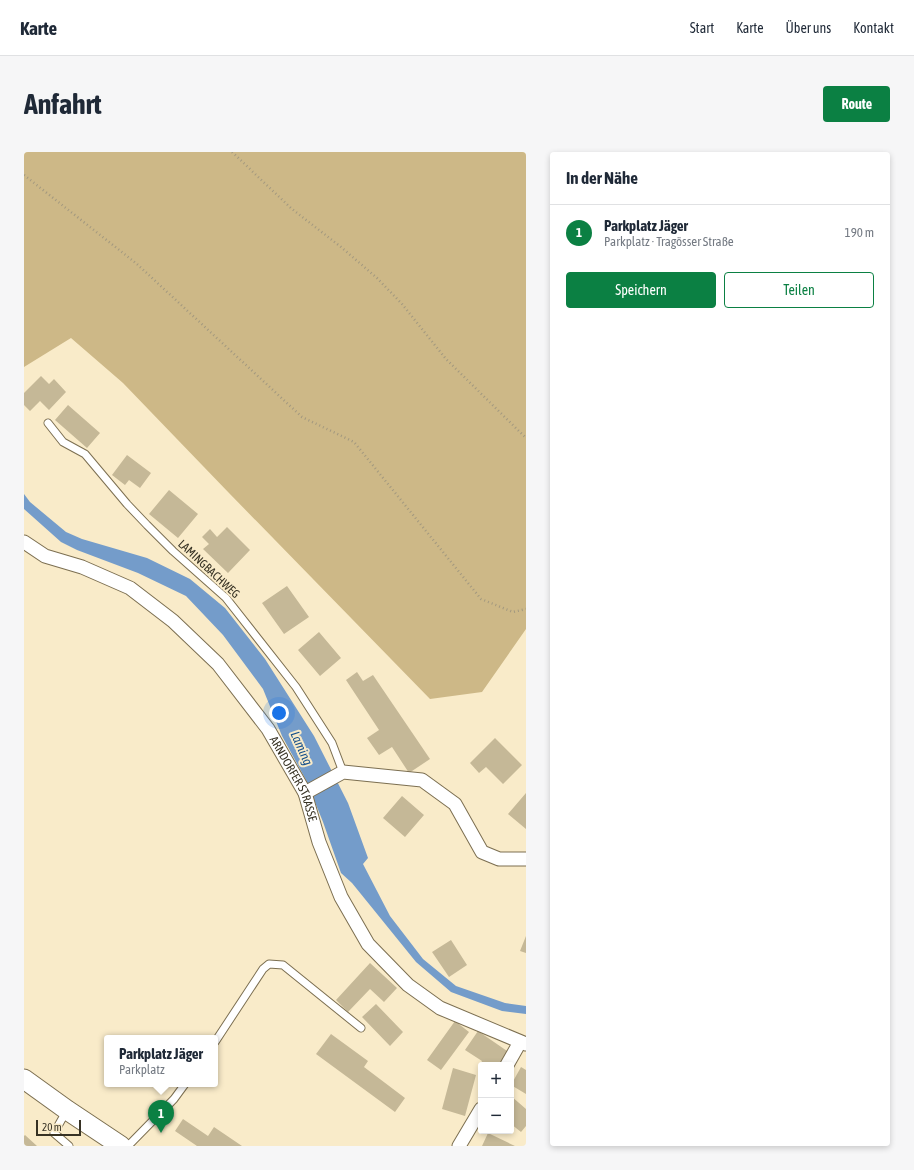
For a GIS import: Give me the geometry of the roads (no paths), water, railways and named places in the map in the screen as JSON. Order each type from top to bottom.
[{"type":"main road","points":[[24,1079],[121,1146]]},
{"type":"street","name":"ARNDORFER STRASSE","points":[[24,542],[45,556],[82,567],[130,588],[173,621],[218,664],[264,723],[305,793],[319,842],[341,897],[368,944],[408,985],[440,1008],[523,1043]]},
{"type":"street","points":[[305,793],[343,772],[422,780],[455,804],[482,852],[499,859],[526,859]]},
{"type":"street","points":[[509,1062],[523,1043]]},
{"type":"street","points":[[459,1146],[478,1113]]},
{"type":"lane","name":"LAMINGBACHWEG","points":[[48,423],[63,442],[85,454],[127,504],[147,525],[173,551],[226,598],[296,687],[332,743],[343,772]]},
{"type":"lane","points":[[218,1037],[263,969],[269,964],[283,965],[361,1028]]},
{"type":"lane","points":[[128,1146],[174,1099],[183,1087]]},
{"type":"lane","points":[[67,1110],[54,1133],[69,1146]]},
{"type":"water","name":"Laming","points":[[24,494],[30,502],[66,532],[82,539],[147,558],[190,579],[225,608],[265,659],[314,736],[348,803],[368,858],[363,864],[390,916],[423,959],[456,986],[505,1003],[526,1006],[526,1014],[502,1011],[451,992],[416,962],[352,883],[341,873],[306,780],[282,736],[263,689],[223,635],[186,596],[138,573],[77,550],[61,542],[24,509]]},
{"type":"place","name":"Parkplatz Jäger","points":[[161,1133]]}]
